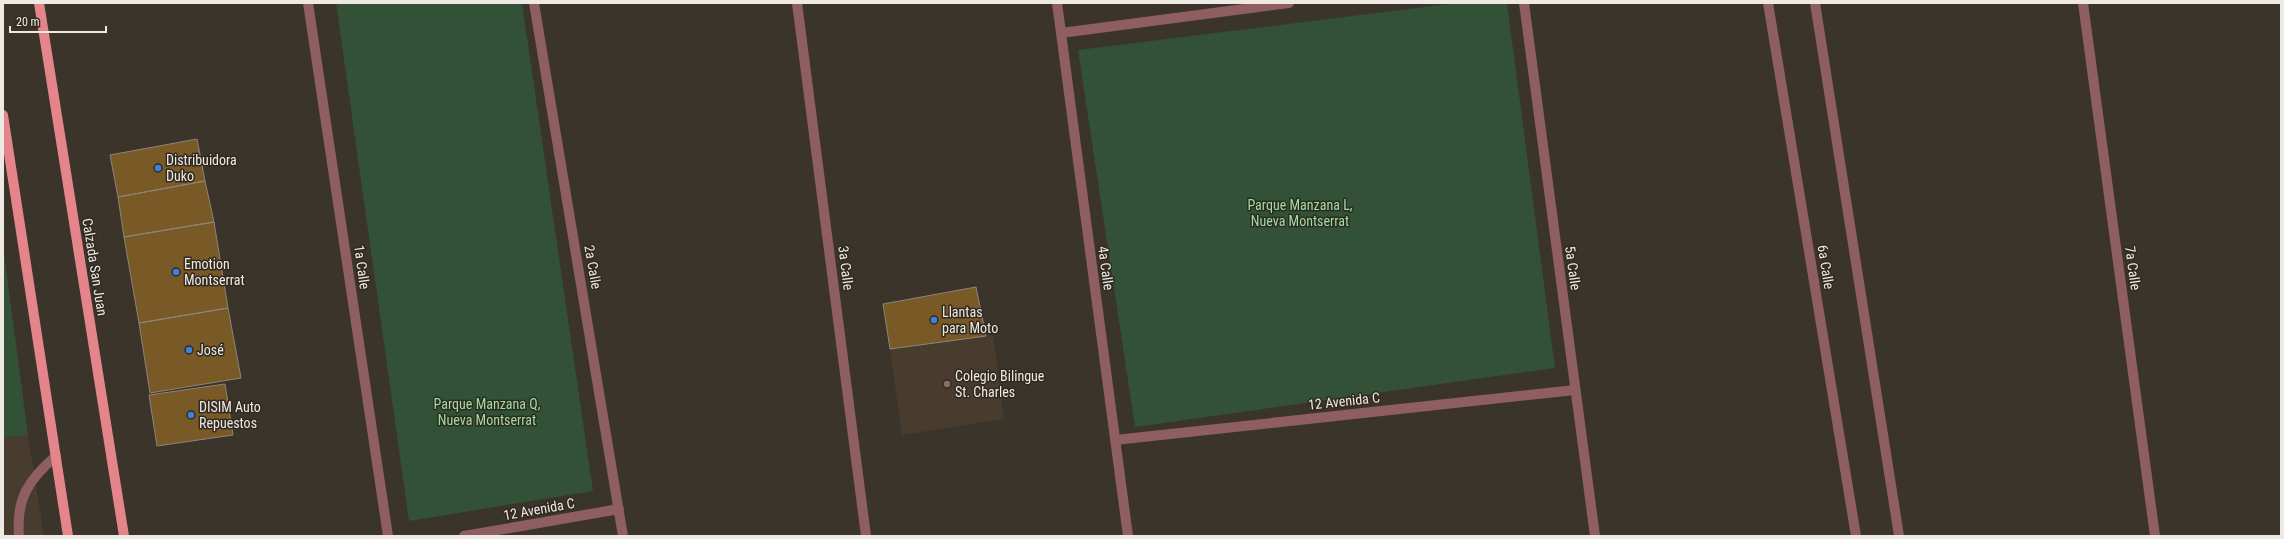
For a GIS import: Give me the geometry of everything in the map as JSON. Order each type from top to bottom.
[{"type":"main road","name":"Calzada San Juan","points":[[40,3],[124,536]]},
{"type":"main road","points":[[3,115],[4,134],[68,536]]},
{"type":"street","name":"1a Calle","points":[[308,3],[388,536]]},
{"type":"street","name":"2a Calle","points":[[534,3],[623,536]]},
{"type":"street","name":"3a Calle","points":[[797,3],[866,536]]},
{"type":"street","name":"4a Calle","points":[[1057,3],[1128,536]]},
{"type":"street","points":[[1061,33],[1289,3]]},
{"type":"street","name":"5a Calle","points":[[1524,3],[1595,536]]},
{"type":"street","name":"6a Calle","points":[[1768,3],[1856,536]]},
{"type":"street","points":[[1815,3],[1899,536]]},
{"type":"street","name":"7a Calle","points":[[2083,3],[2155,536]]},
{"type":"street","name":"12 Avenida C","points":[[1115,440],[1576,390]]},
{"type":"street","points":[[19,536],[19,507],[28,486],[38,472],[56,456]]},
{"type":"street","name":"12 Avenida C","points":[[464,536],[619,509]]},
{"type":"shaded area","name":"Colegio Bilingue St. Charles","points":[[993,335],[1004,419],[902,435],[890,349]]},
{"type":"shaded area","points":[[28,435],[44,536],[3,536],[3,438]]},
{"type":"green space","name":"Parque Manzana Q, Nueva Montserrat","points":[[336,3],[522,3],[593,491],[409,521]]},
{"type":"green space","name":"Parque Manzana L, Nueva Montserrat","points":[[1456,3],[1507,3],[1555,368],[1135,427],[1078,50]]},
{"type":"green space","points":[[3,246],[28,435],[3,438]]},
{"type":"building","name":"Distribuidora Duko","points":[[197,139],[205,181],[118,197],[110,155]]},
{"type":"building","points":[[205,181],[214,222],[124,237],[118,197]]},
{"type":"building","name":"Emotion Montserrat","points":[[214,222],[228,308],[139,323],[124,237]]},
{"type":"building","name":"Llantas para Moto","points":[[976,287],[986,336],[890,349],[883,304]]},
{"type":"building","name":"José","points":[[228,308],[241,378],[150,393],[139,323]]},
{"type":"building","name":"DISIM Auto Repuestos","points":[[225,384],[233,435],[157,446],[149,395]]},
{"type":"place","name":"Distribuidora Duko","points":[[158,168]]},
{"type":"place","name":"Emotion Montserrat","points":[[176,272]]},
{"type":"place","name":"Llantas para Moto","points":[[934,320]]},
{"type":"place","name":"José","points":[[189,350]]},
{"type":"place","name":"Colegio Bilingue St. Charles","points":[[947,384]]},
{"type":"place","name":"DISIM Auto Repuestos","points":[[191,415]]}]
